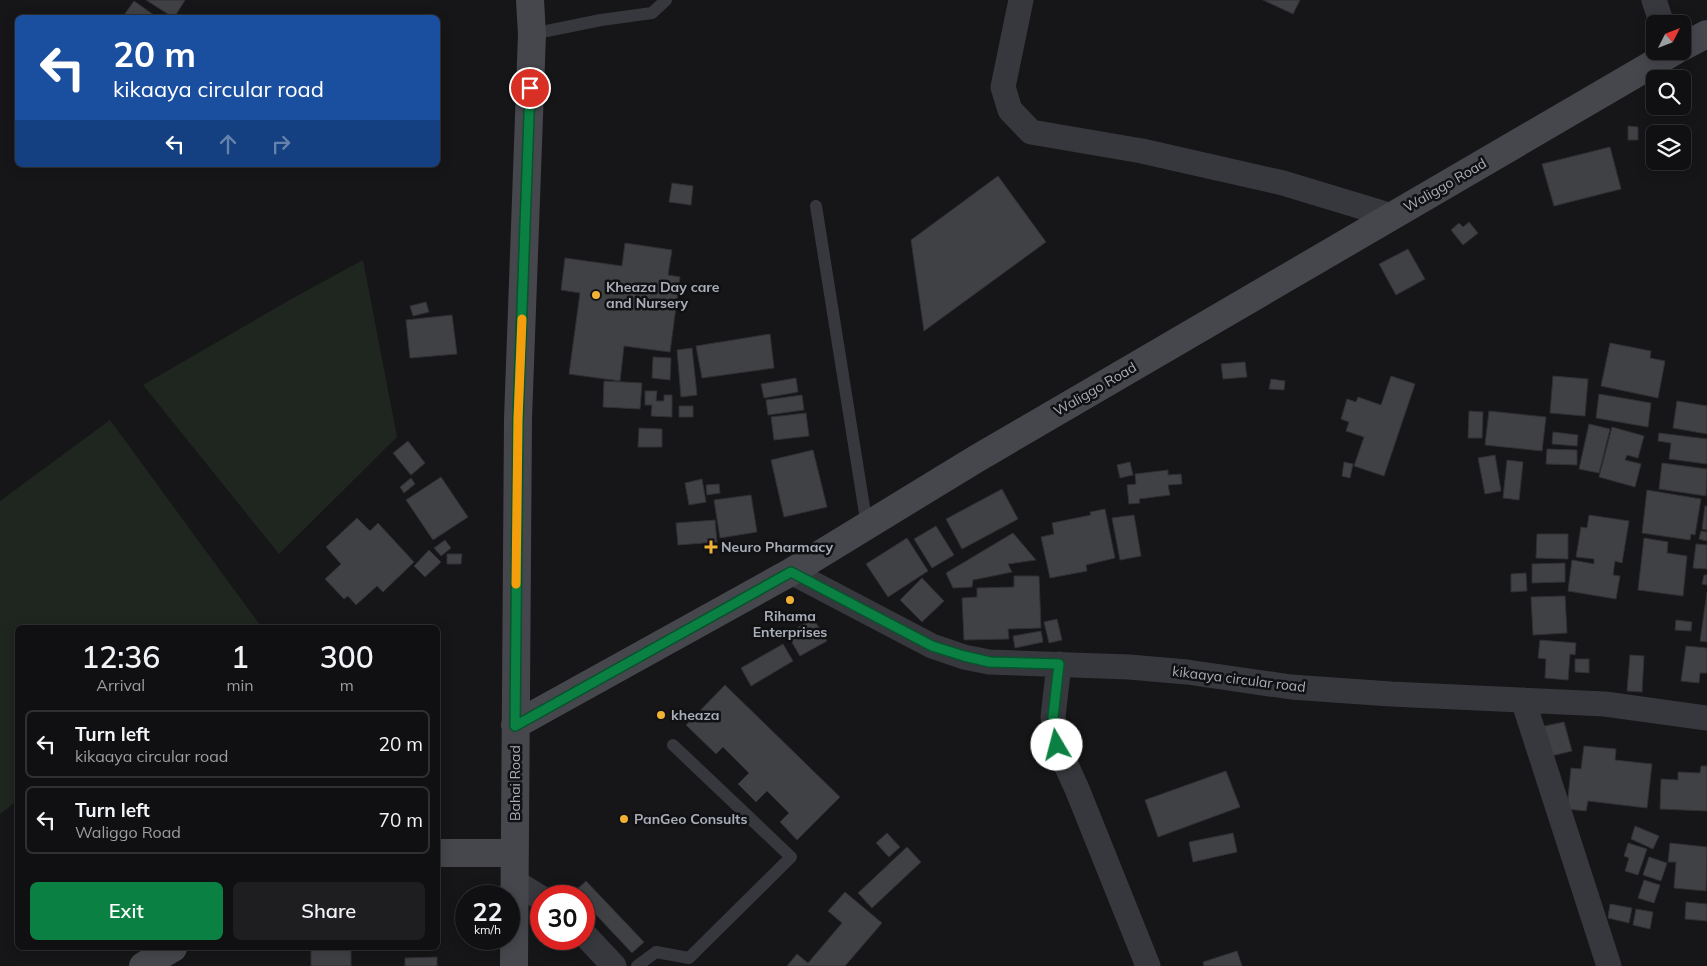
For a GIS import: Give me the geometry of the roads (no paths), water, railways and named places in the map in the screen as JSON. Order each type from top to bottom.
[{"type":"street","name":"Bahai Road","points":[[514,966],[518,419],[532,34],[530,0]]},
{"type":"street","points":[[1021,0],[1003,87],[1010,110],[1031,132],[1142,151],[1283,183],[1392,216]]},
{"type":"street","points":[[1654,0],[1659,15]]},
{"type":"street","name":"Waliggo Road","points":[[1691,42],[1707,34]]},
{"type":"street","name":"Waliggo Road","points":[[515,726],[791,572],[976,459],[1660,60]]},
{"type":"street","name":"kikaaya circular road","points":[[791,572],[932,646],[990,662],[1129,667],[1187,672],[1291,687],[1391,694],[1605,704],[1707,718]]},
{"type":"street","points":[[1059,664],[1053,717],[1057,745],[1077,789],[1148,966]]},
{"type":"street","points":[[1523,700],[1609,966]]},
{"type":"street","points":[[440,853],[514,853]]},
{"type":"street","points":[[515,882],[530,891]]},
{"type":"street","points":[[595,946],[614,966]]},
{"type":"street","points":[[143,966],[170,950]]},
{"type":"lane","points":[[532,34],[601,20],[652,13],[666,0]]},
{"type":"lane","points":[[816,206],[866,526]]},
{"type":"lane","points":[[637,966],[656,952],[689,958],[791,857],[673,745]]},
{"type":"place","name":"Kheaza Day care and Nursery","points":[[596,295]]},
{"type":"place","name":"Neuro Pharmacy","points":[[711,547]]},
{"type":"place","name":"Rihama Enterprises","points":[[790,600]]},
{"type":"place","name":"kheaza","points":[[661,715]]},
{"type":"place","name":"PanGeo Consults","points":[[624,819]]}]
